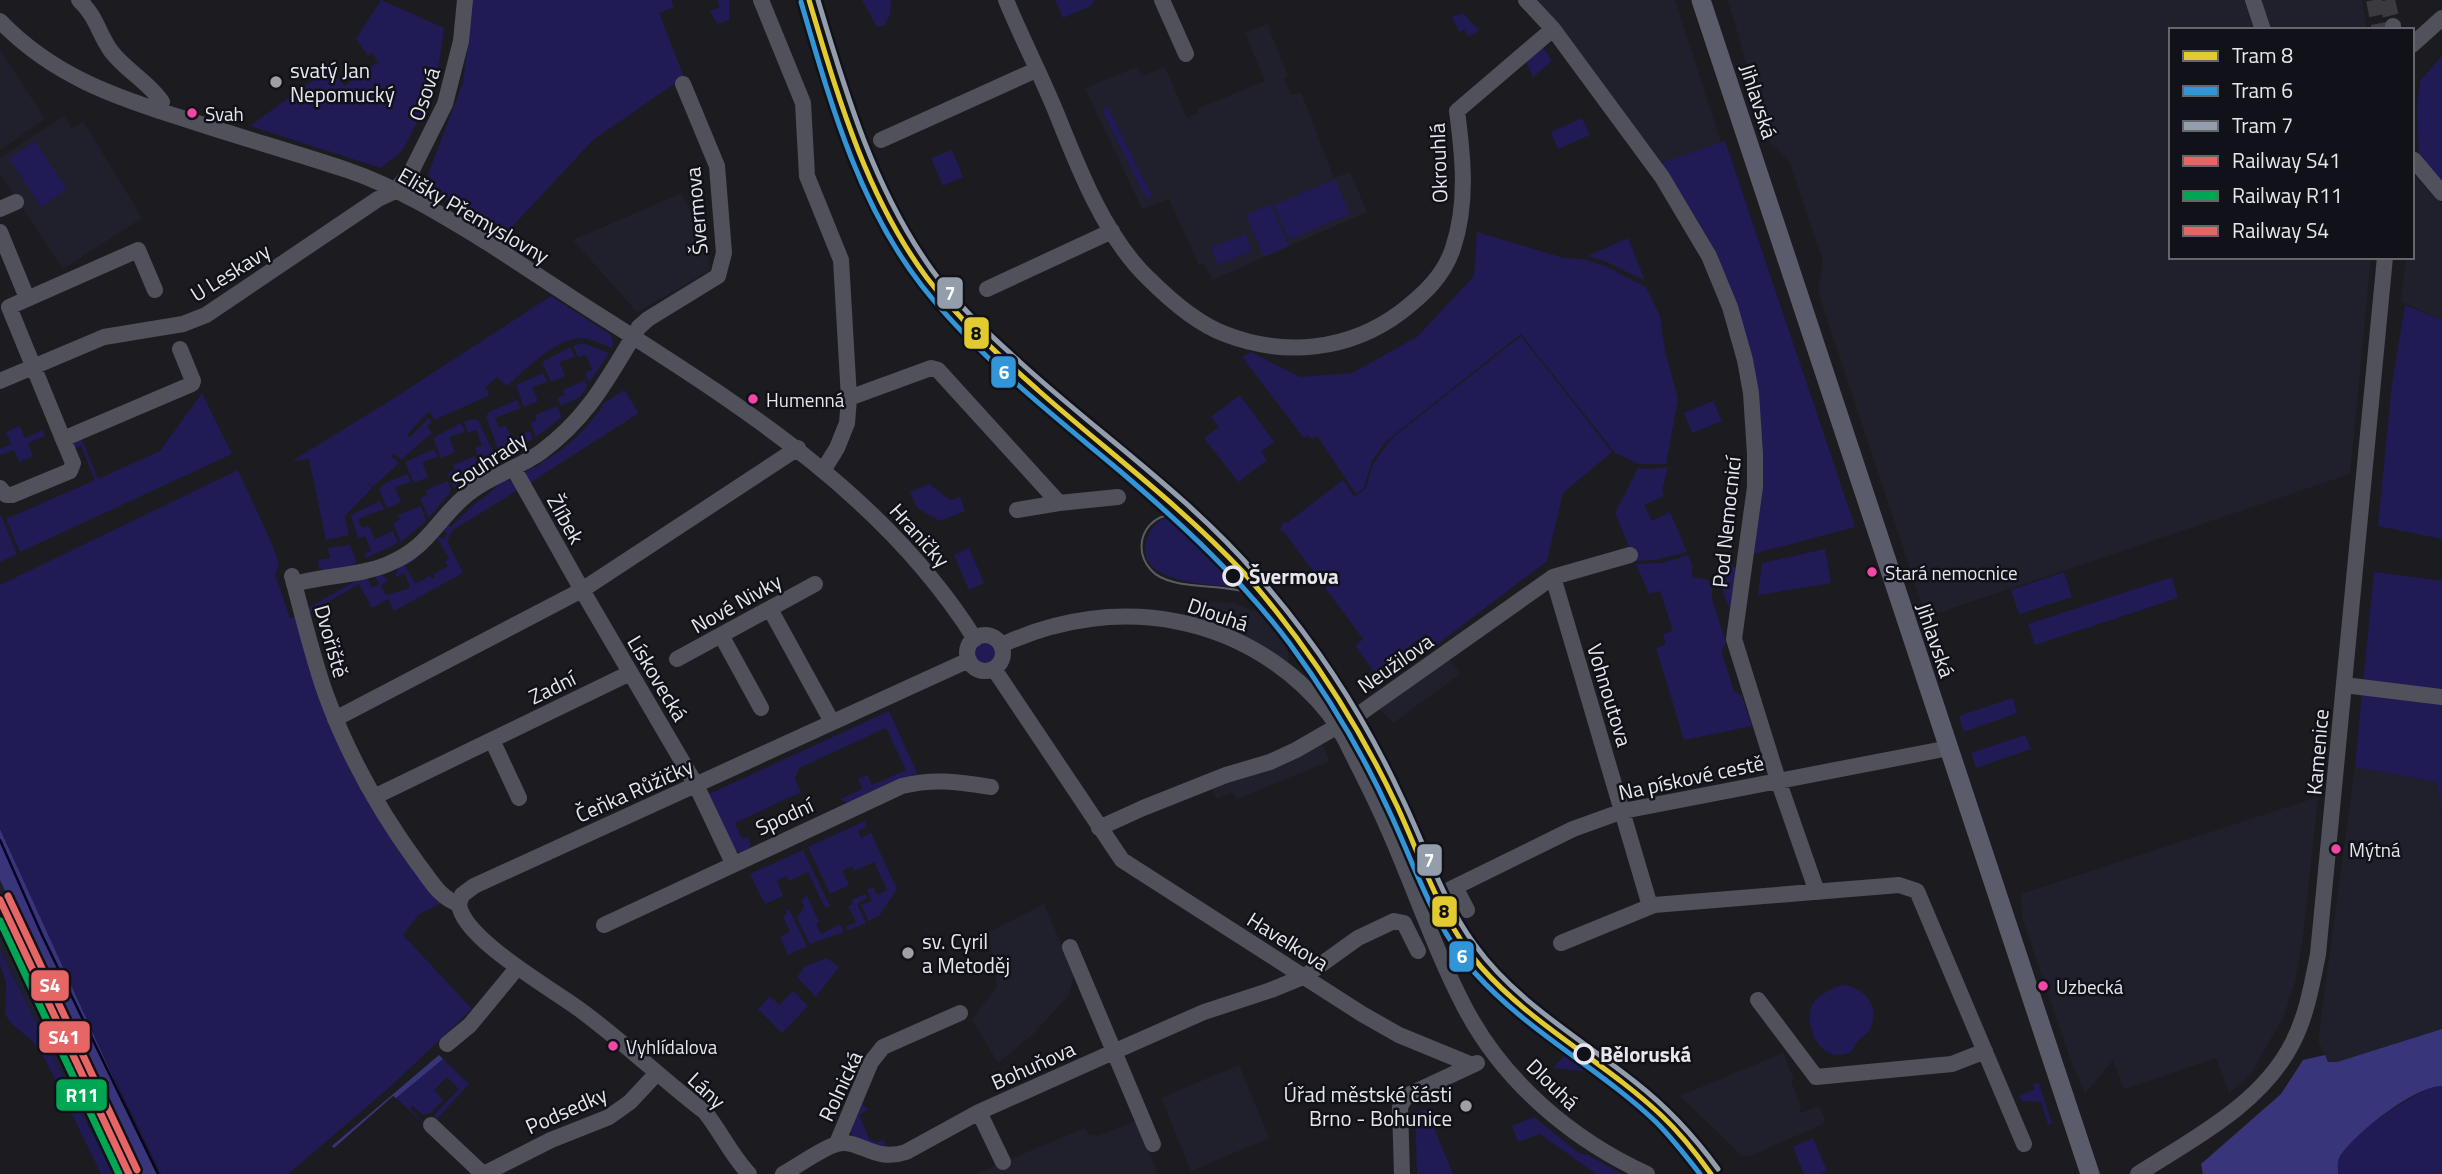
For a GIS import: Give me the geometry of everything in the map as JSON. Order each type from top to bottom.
[{"type":"main road","name":"Jihlavská","points":[[1701,0],[2091,1174]]},
{"type":"street","name":"Osová","points":[[395,191],[412,170],[445,104],[457,62],[465,0]]},
{"type":"street","points":[[761,0],[803,103],[807,176],[839,252],[849,398],[847,423],[824,469]]},
{"type":"street","name":"Okrouhlá","points":[[1006,0],[1089,189],[1112,232],[1146,276],[1180,307],[1223,334],[1271,347],[1309,349],[1359,336],[1386,323],[1419,299],[1437,280],[1459,230],[1464,185],[1457,111],[1553,29]]},
{"type":"street","points":[[1162,0],[1186,54]]},
{"type":"street","name":"Pod Nemocnicí","points":[[1526,0],[1553,29],[1662,177],[1696,232],[1720,281],[1738,333],[1751,393],[1755,487],[1734,639],[1778,780],[1817,892]]},
{"type":"street","points":[[2253,0],[2262,28]]},
{"type":"street","points":[[85,6],[112,52],[154,90],[162,102],[159,111]]},
{"type":"street","points":[[2414,43],[2442,18]]},
{"type":"street","name":"Elišky Přemyslovny","points":[[0,21],[17,39],[48,63],[92,87],[159,111],[348,170],[448,219],[633,336],[824,469]]},
{"type":"street","points":[[881,140],[1036,70]]},
{"type":"street","name":"Švermova","points":[[633,336],[648,319],[718,276],[724,253],[717,166],[683,84]]},
{"type":"street","points":[[2414,160],[2442,193]]},
{"type":"street","name":"U Leskavy","points":[[0,381],[111,335],[183,324],[206,315],[395,191]]},
{"type":"street","points":[[0,209],[16,202]]},
{"type":"street","points":[[0,232],[27,298],[9,306],[74,463],[70,471],[12,495],[5,495],[0,488]]},
{"type":"street","points":[[987,289],[1112,232]]},
{"type":"street","name":"U Leskavy","points":[[27,298],[138,250],[155,290]]},
{"type":"street","name":"Kamenice","points":[[2138,1174],[2226,1117],[2264,1082],[2292,1043],[2308,1004],[2318,954],[2385,259]]},
{"type":"street","name":"Souhrady","points":[[293,579],[386,565],[414,551],[427,540],[463,497],[557,440],[589,407],[633,336]]},
{"type":"street","points":[[63,439],[192,384],[180,349]]},
{"type":"street","points":[[849,398],[931,368],[938,370],[1059,503]]},
{"type":"street","points":[[657,1073],[582,1011],[498,953],[460,913],[459,904],[443,896],[374,797],[335,719],[582,590],[797,448]]},
{"type":"street","name":"Žlíbek","points":[[514,468],[582,590]]},
{"type":"street","name":"Hraničky","points":[[824,469],[905,547],[951,603],[975,639]]},
{"type":"street","points":[[1017,510],[1118,497]]},
{"type":"street","name":"Neužilova","points":[[1099,828],[1226,775],[1270,762],[1324,736],[1371,706],[1553,577],[1630,555]]},
{"type":"street","name":"Vohnoutova","points":[[1553,577],[1650,906]]},
{"type":"street","name":"Dvořiště","points":[[293,579],[322,685],[335,719]]},
{"type":"street","name":"Nové Nivky","points":[[677,659],[815,584]]},
{"type":"street","name":"Lískovecká","points":[[582,590],[696,785],[733,863]]},
{"type":"street","points":[[770,608],[832,722]]},
{"type":"street","name":"Dlouhá","points":[[1002,645],[1040,629],[1098,617],[1126,615],[1199,625],[1234,639],[1263,655],[1300,684],[1330,715],[1345,739],[1388,826],[1419,907],[1465,1008],[1495,1055],[1526,1090],[1571,1129],[1613,1157],[1647,1174]]},
{"type":"street","points":[[721,635],[761,708]]},
{"type":"street","points":[[990,636],[1002,645],[1003,659],[994,669],[979,670],[969,660],[968,648],[975,639],[990,636]]},
{"type":"street","name":"Čeňka Růžičky","points":[[459,904],[462,895],[474,886],[969,660]]},
{"type":"street","points":[[994,669],[1099,828]]},
{"type":"street","name":"Zadní","points":[[374,797],[631,673]]},
{"type":"street","points":[[2344,685],[2442,697]]},
{"type":"street","points":[[492,740],[519,798]]},
{"type":"street","name":"Na pískové cestě","points":[[1467,910],[1452,889],[1573,829],[1623,811],[1949,748]]},
{"type":"street","name":"Spodní","points":[[604,925],[902,786],[923,780],[941,780],[990,787]]},
{"type":"street","name":"Havelkova","points":[[1099,828],[1122,860],[1362,1014],[1399,1035],[1472,1065]]},
{"type":"street","points":[[1561,943],[1650,906],[1899,885],[1917,891],[2024,1144]]},
{"type":"street","name":"Bohuňova","points":[[837,1143],[853,1145],[879,1155],[893,1156],[906,1152],[979,1112],[1114,1051],[1204,1012],[1305,976],[1358,938],[1398,920],[1404,923],[1418,951]]},
{"type":"street","points":[[1070,947],[1153,1144]]},
{"type":"street","points":[[447,1044],[470,1025],[517,968]]},
{"type":"street","points":[[1758,1000],[1816,1077],[1952,1064],[1985,1051]]},
{"type":"street","name":"Rolnická","points":[[837,1143],[871,1062],[883,1047],[960,1013]]},
{"type":"street","points":[[1402,1174],[1400,1107],[1406,1096],[1495,1055]]},
{"type":"street","name":"Podsedky","points":[[431,1125],[483,1174],[551,1140],[609,1118],[630,1102],[657,1073]]},
{"type":"street","name":"Lány","points":[[657,1073],[705,1112],[733,1156],[749,1174]]},
{"type":"street","points":[[979,1112],[1003,1162]]},
{"type":"street","points":[[783,1174],[837,1143]]},
{"type":"shaded area","points":[[381,0],[444,28],[438,71],[426,106],[402,151],[381,168],[250,126],[331,67],[344,86],[378,62],[372,53],[368,56],[356,39]]},
{"type":"shaded area","points":[[473,0],[671,0],[674,7],[659,13],[684,77],[593,140],[509,230],[437,195],[428,174],[463,83]]},
{"type":"shaded area","points":[[717,0],[729,0],[729,20],[717,24],[710,11],[720,7]]},
{"type":"shaded area","points":[[862,0],[891,0],[890,14],[885,25],[877,27]]},
{"type":"shaded area","points":[[1055,0],[1094,0],[1091,6],[1063,18]]},
{"type":"shaded area","points":[[1532,0],[1675,0],[1723,149],[1666,167]]},
{"type":"shaded area","points":[[1728,0],[2362,0],[2367,28],[2169,28],[2169,259],[2371,259],[2350,474],[1926,617],[1818,291],[1823,261],[1789,161],[1769,142]]},
{"type":"shaded area","points":[[1463,13],[1478,29],[1468,37],[1465,30],[1459,32],[1452,17]]},
{"type":"shaded area","points":[[1267,24],[1288,76],[1284,78],[1291,95],[1301,92],[1334,178],[1350,172],[1367,212],[1212,280],[1204,263],[1199,265],[1169,199],[1142,209],[1085,88],[1137,67],[1142,76],[1165,67],[1187,118],[1198,113],[1197,109],[1265,81],[1245,33]]},
{"type":"shaded area","points":[[1542,46],[1552,61],[1533,77],[1525,60]]},
{"type":"shaded area","points":[[0,50],[45,119],[0,150]]},
{"type":"shaded area","points":[[2442,56],[2442,186],[2419,155],[2417,107],[2420,81]]},
{"type":"shaded area","points":[[1108,107],[1152,196],[1146,199],[1102,110]]},
{"type":"shaded area","points":[[64,116],[72,129],[83,121],[142,218],[63,269],[0,174],[0,158]]},
{"type":"shaded area","points":[[1582,118],[1590,135],[1558,149],[1551,132]]},
{"type":"shaded area","points":[[35,141],[67,189],[41,207],[9,159]]},
{"type":"shaded area","points":[[1725,141],[1855,527],[1753,554],[1746,339],[1729,283],[1711,244],[1687,203],[1659,164]]},
{"type":"shaded area","points":[[952,150],[963,177],[943,186],[931,158]]},
{"type":"shaded area","points":[[2414,175],[2442,204],[2442,320],[2401,302],[2406,259],[2414,259]]},
{"type":"shaded area","points":[[1335,179],[1350,214],[1289,240],[1274,205]]},
{"type":"shaded area","points":[[682,193],[709,254],[710,270],[637,312],[573,240]]},
{"type":"shaded area","points":[[1271,204],[1289,246],[1264,257],[1246,215]]},
{"type":"shaded area","points":[[1477,232],[1564,258],[1582,259],[1605,266],[1646,287],[1660,316],[1665,351],[1678,399],[1666,464],[1639,464],[1615,453],[1521,334],[1385,442],[1372,461],[1364,488],[1356,494],[1317,436],[1311,439],[1308,435],[1304,438],[1242,357],[1251,352],[1300,377],[1352,373],[1417,337],[1474,276]]},
{"type":"shaded area","points":[[1245,234],[1252,251],[1218,265],[1211,248]]},
{"type":"shaded area","points":[[1628,238],[1644,278],[1643,280],[1588,256]]},
{"type":"shaded area","points":[[551,296],[610,334],[613,340],[612,348],[588,339],[570,340],[541,356],[507,386],[497,377],[485,388],[489,392],[488,396],[434,420],[430,412],[426,414],[407,435],[410,437],[429,418],[432,422],[427,426],[432,433],[401,460],[393,453],[391,456],[399,463],[373,487],[365,481],[372,488],[345,516],[349,535],[326,540],[309,459],[292,461]]},
{"type":"shaded area","points":[[2405,305],[2442,320],[2442,539],[2378,526],[2392,384]]},
{"type":"shaded area","points":[[1521,336],[1612,452],[1563,493],[1547,561],[1435,646],[1426,634],[1385,667],[1383,665],[1373,670],[1355,646],[1363,639],[1280,530],[1283,522],[1287,523],[1343,480],[1354,497],[1366,488],[1373,464],[1391,439]]},
{"type":"shaded area","points":[[583,343],[609,353],[589,383],[585,373],[592,369],[586,355],[578,357],[573,346]]},
{"type":"shaded area","points":[[570,347],[575,357],[559,362],[565,376],[551,382],[542,362]]},
{"type":"shaded area","points":[[543,373],[547,382],[532,387],[538,401],[524,407],[516,385]]},
{"type":"shaded area","points":[[585,380],[587,387],[580,397],[561,406],[557,398],[564,395],[563,390]]},
{"type":"shaded area","points":[[624,390],[639,413],[528,484],[525,474],[532,465],[534,468],[541,464],[541,460],[542,462],[551,457],[567,445],[590,423],[603,406],[601,405]]},
{"type":"shaded area","points":[[202,393],[232,454],[20,552],[6,519],[95,480],[81,446],[73,449],[73,442],[81,438],[98,479],[160,451]]},
{"type":"shaded area","points":[[1240,395],[1274,442],[1261,452],[1267,460],[1238,482],[1204,438],[1219,427],[1211,417]]},
{"type":"shaded area","points":[[517,400],[521,408],[495,418],[499,428],[506,425],[512,438],[530,431],[533,439],[501,458],[486,416],[489,412]]},
{"type":"shaded area","points":[[1713,401],[1722,421],[1692,433],[1684,413]]},
{"type":"shaded area","points":[[557,406],[562,417],[536,437],[530,423],[537,420],[535,415]]},
{"type":"shaded area","points":[[478,420],[497,460],[483,467],[475,448],[482,445],[476,430],[468,433],[464,422]]},
{"type":"shaded area","points":[[461,423],[465,432],[449,437],[455,452],[441,458],[433,438]]},
{"type":"shaded area","points":[[20,426],[25,438],[43,430],[45,436],[28,443],[33,456],[19,462],[14,450],[0,455],[0,449],[11,444],[6,432]]},
{"type":"shaded area","points":[[434,449],[438,457],[422,462],[428,477],[414,483],[405,462]]},
{"type":"shaded area","points":[[475,456],[480,469],[454,488],[448,473],[455,470],[453,465]]},
{"type":"shaded area","points":[[1668,467],[1662,491],[1664,496],[1644,505],[1652,521],[1670,512],[1687,552],[1655,560],[1635,561],[1615,513],[1638,468]]},
{"type":"shaded area","points":[[238,470],[272,544],[279,564],[275,574],[290,618],[299,617],[320,690],[441,903],[418,915],[403,935],[472,1009],[391,1086],[288,1174],[161,1174],[76,999],[0,828],[0,585]]},
{"type":"shaded area","points":[[407,474],[411,482],[395,487],[401,502],[387,508],[379,489],[387,482]]},
{"type":"shaded area","points":[[505,480],[510,481],[518,490],[453,530],[447,541],[463,573],[394,611],[388,599],[372,608],[359,584],[309,613],[308,608],[366,575],[372,588],[379,584],[374,575],[380,575],[388,581],[381,585],[386,595],[410,588],[405,573],[396,577],[396,573],[402,564],[415,555],[417,559],[405,566],[415,584],[430,576],[435,578],[434,574],[448,566],[445,561],[449,558],[436,536],[443,539],[448,534],[443,529],[447,524],[451,527]]},
{"type":"shaded area","points":[[448,481],[451,491],[429,518],[420,498],[427,495],[426,490]]},
{"type":"shaded area","points":[[929,484],[950,500],[960,497],[965,511],[940,521],[917,508],[910,492]]},
{"type":"shaded area","points":[[380,501],[384,509],[358,519],[362,528],[369,526],[375,539],[393,531],[398,543],[366,558],[365,554],[371,551],[365,536],[358,538],[351,515]]},
{"type":"shaded area","points":[[421,506],[426,521],[401,542],[393,523],[400,520],[398,515]]},
{"type":"shaded area","points":[[0,513],[17,554],[0,562]]},
{"type":"shaded area","points":[[1174,516],[1212,548],[1244,582],[1244,588],[1179,580],[1152,566],[1146,554],[1149,534],[1157,523]]},
{"type":"shaded area","points":[[350,545],[355,564],[325,571],[319,568],[318,560],[330,558],[328,548]]},
{"type":"shaded area","points":[[969,548],[984,583],[969,590],[954,555]]},
{"type":"shaded area","points":[[1825,549],[1831,583],[1758,595],[1762,563]]},
{"type":"shaded area","points":[[1688,555],[1693,577],[1708,580],[1712,588],[1712,599],[1726,643],[1721,651],[1734,691],[1742,696],[1752,726],[1684,740],[1656,648],[1666,644],[1663,634],[1673,631],[1660,591],[1649,594],[1636,564],[1662,563]]},
{"type":"shaded area","points":[[1730,564],[1738,570],[1730,608],[1722,580],[1725,569]]},
{"type":"shaded area","points":[[2064,572],[2072,597],[2019,614],[2011,590]]},
{"type":"shaded area","points":[[2374,572],[2442,581],[2442,695],[2363,685]]},
{"type":"shaded area","points":[[2172,577],[2178,598],[2035,645],[2028,624]]},
{"type":"shaded area","points":[[1204,601],[1235,603],[1261,614],[1287,634],[1289,663],[1231,629],[1193,617]]},
{"type":"shaded area","points":[[986,641],[994,645],[998,653],[994,661],[986,665],[978,661],[974,653],[978,645]]},
{"type":"shaded area","points":[[1448,657],[1460,674],[1393,723],[1379,708]]},
{"type":"shaded area","points":[[2362,692],[2442,705],[2442,815],[2437,782],[2355,767]]},
{"type":"shaded area","points":[[2013,698],[2017,713],[1964,732],[1959,716]]},
{"type":"shaded area","points":[[889,711],[919,777],[849,804],[840,799],[863,789],[858,779],[867,775],[872,785],[906,770],[886,728],[799,768],[795,779],[801,792],[735,823],[742,839],[748,837],[751,845],[749,850],[743,853],[734,849],[709,794]]},
{"type":"shaded area","points":[[2025,735],[2031,749],[1976,768],[1971,753]]},
{"type":"shaded area","points":[[1322,743],[1330,761],[1237,799],[1232,792],[1216,799],[1212,786]]},
{"type":"shaded area","points":[[2355,767],[2438,782],[2442,815],[2442,1029],[2337,1062],[2328,1062],[2318,1040]]},
{"type":"shaded area","points":[[2318,797],[2303,938],[2295,982],[2284,1016],[2250,1075],[2229,1093],[2216,1058],[2124,1089],[2113,1060],[2085,1094],[2022,918],[2021,894]]},
{"type":"shaded area","points":[[865,821],[867,826],[858,831],[861,838],[871,833],[897,889],[880,915],[869,921],[861,905],[872,901],[867,890],[873,887],[877,895],[887,890],[874,862],[854,871],[852,866],[842,871],[849,885],[830,894],[808,847]]},
{"type":"shaded area","points":[[0,829],[157,1174],[138,1174],[0,880]]},
{"type":"shaded area","points":[[803,850],[831,905],[825,908],[808,872],[789,881],[786,876],[777,881],[783,896],[765,904],[750,874]]},
{"type":"shaded area","points":[[0,880],[138,1174],[113,1174],[0,950]]},
{"type":"shaded area","points":[[865,894],[867,898],[857,904],[866,923],[847,931],[846,927],[856,922],[848,906],[853,904],[852,900]]},
{"type":"shaded area","points":[[807,896],[819,922],[816,924],[821,934],[840,924],[844,932],[810,944],[797,918],[804,907],[801,900]]},
{"type":"shaded area","points":[[1044,904],[1074,974],[1069,995],[1033,1034],[998,1063],[972,1019],[997,987],[989,932]]},
{"type":"shaded area","points":[[789,909],[807,946],[788,955],[780,937],[790,932],[783,916]]},
{"type":"shaded area","points":[[0,950],[113,1174],[101,1174],[45,1059],[34,1043],[10,1022],[5,1014],[6,982],[0,964]]},
{"type":"shaded area","points":[[827,958],[839,967],[816,997],[797,977],[805,966]]},
{"type":"shaded area","points":[[1842,985],[1857,989],[1868,998],[1873,1019],[1870,1030],[1851,1052],[1839,1055],[1829,1053],[1821,1047],[1811,1029],[1810,1019],[1814,1002]]},
{"type":"shaded area","points":[[793,991],[808,1006],[782,1033],[758,1009],[770,996],[779,1005]]},
{"type":"shaded area","points":[[2442,1029],[2442,1086],[2431,1088],[2401,1102],[2370,1125],[2339,1158],[2338,1174],[2203,1174],[2201,1164],[2281,1094],[2303,1060],[2325,1055],[2328,1062],[2337,1062]]},
{"type":"shaded area","points":[[1568,1052],[1591,1068],[1592,1071],[1553,1068]]},
{"type":"shaded area","points":[[1783,1053],[1794,1079],[1791,1081],[1801,1107],[1800,1113],[1819,1106],[1825,1119],[1823,1124],[1750,1156],[1742,1156],[1680,1096]]},
{"type":"shaded area","points":[[439,1055],[443,1059],[396,1098],[393,1096],[334,1148],[332,1146]]},
{"type":"shaded area","points":[[443,1059],[469,1084],[435,1121],[435,1114],[459,1089],[447,1077],[434,1090],[443,1100],[432,1112],[423,1115],[413,1106],[410,1108],[428,1128],[396,1098]]},
{"type":"shaded area","points":[[1239,1065],[1269,1138],[1191,1171],[1161,1098]]},
{"type":"shaded area","points":[[2039,1083],[2052,1124],[2048,1125],[2041,1102],[2022,1101],[2019,1096],[2035,1089],[2033,1084]]},
{"type":"shaded area","points":[[2433,1086],[2442,1086],[2442,1174],[2338,1174],[2339,1158],[2356,1137],[2395,1108]]},
{"type":"shaded area","points":[[863,1104],[868,1110],[859,1115],[870,1140],[884,1140],[886,1146],[853,1137],[850,1128],[859,1106]]},
{"type":"shaded area","points":[[1426,1109],[1453,1174],[1417,1174],[1415,1113]]},
{"type":"shaded area","points":[[1534,1117],[1579,1153],[1588,1155],[1622,1174],[1596,1174],[1540,1134],[1518,1142],[1512,1126]]},
{"type":"shaded area","points":[[1135,1121],[1158,1174],[975,1174],[1085,1128],[1088,1134],[1098,1136]]},
{"type":"shaded area","points":[[1813,1138],[1827,1171],[1804,1174],[1793,1147]]},
{"type":"waterway","points":[[0,840],[42,935],[158,1174]]},
{"type":"tunnel","points":[[2374,0],[2380,28]]},
{"type":"tunnel","points":[[2387,0],[2393,26]]},
{"type":"tram line","name":"8","points":[[809,0],[856,145],[887,214],[927,278],[966,323],[995,351],[1169,502],[1250,580],[1296,637],[1351,719],[1397,806],[1443,910],[1467,949],[1481,967],[1523,1008],[1617,1078],[1662,1116],[1711,1174]]},
{"type":"tram line","name":"7","points":[[818,0],[851,105],[878,174],[912,239],[942,283],[997,341],[1173,491],[1257,575],[1299,626],[1354,708],[1387,766],[1443,891],[1475,945],[1491,965],[1529,1002],[1658,1101],[1690,1134],[1718,1169]]},
{"type":"tram line","name":"6","points":[[801,2],[835,114],[863,186],[880,221],[922,286],[991,361],[1167,512],[1252,597],[1290,644],[1344,726],[1380,791],[1437,917],[1461,955],[1475,973],[1518,1014],[1611,1084],[1656,1122],[1700,1174]]},
{"type":"tram line","points":[[1202,525],[1186,517],[1172,515],[1160,518],[1150,525],[1144,534],[1142,546],[1144,558],[1151,570],[1170,581],[1249,593],[1275,611]]},
{"type":"rail line","name":"S4","points":[[8,896],[137,1170]]},
{"type":"rail line","name":"S41","points":[[0,900],[129,1174]]},
{"type":"rail line","name":"R11","points":[[0,921],[119,1174]]},
{"type":"place","name":"svatý Jan Nepomucký","points":[[276,82]]},
{"type":"place","name":"Svah","points":[[192,113]]},
{"type":"place","name":"Humenná","points":[[753,399]]},
{"type":"place","name":"Stará nemocnice","points":[[1872,572]]},
{"type":"place","name":"Švermova","points":[[1233,576]]},
{"type":"place","name":"Mýtná","points":[[2336,849]]},
{"type":"place","name":"sv. Cyril a Metoděj","points":[[908,953]]},
{"type":"place","name":"Uzbecká","points":[[2043,986]]},
{"type":"place","name":"Vyhlídalova","points":[[613,1046]]},
{"type":"place","name":"Běloruská","points":[[1584,1054]]},
{"type":"place","name":"Úřad městské části Brno - Bohunice","points":[[1466,1106]]}]
